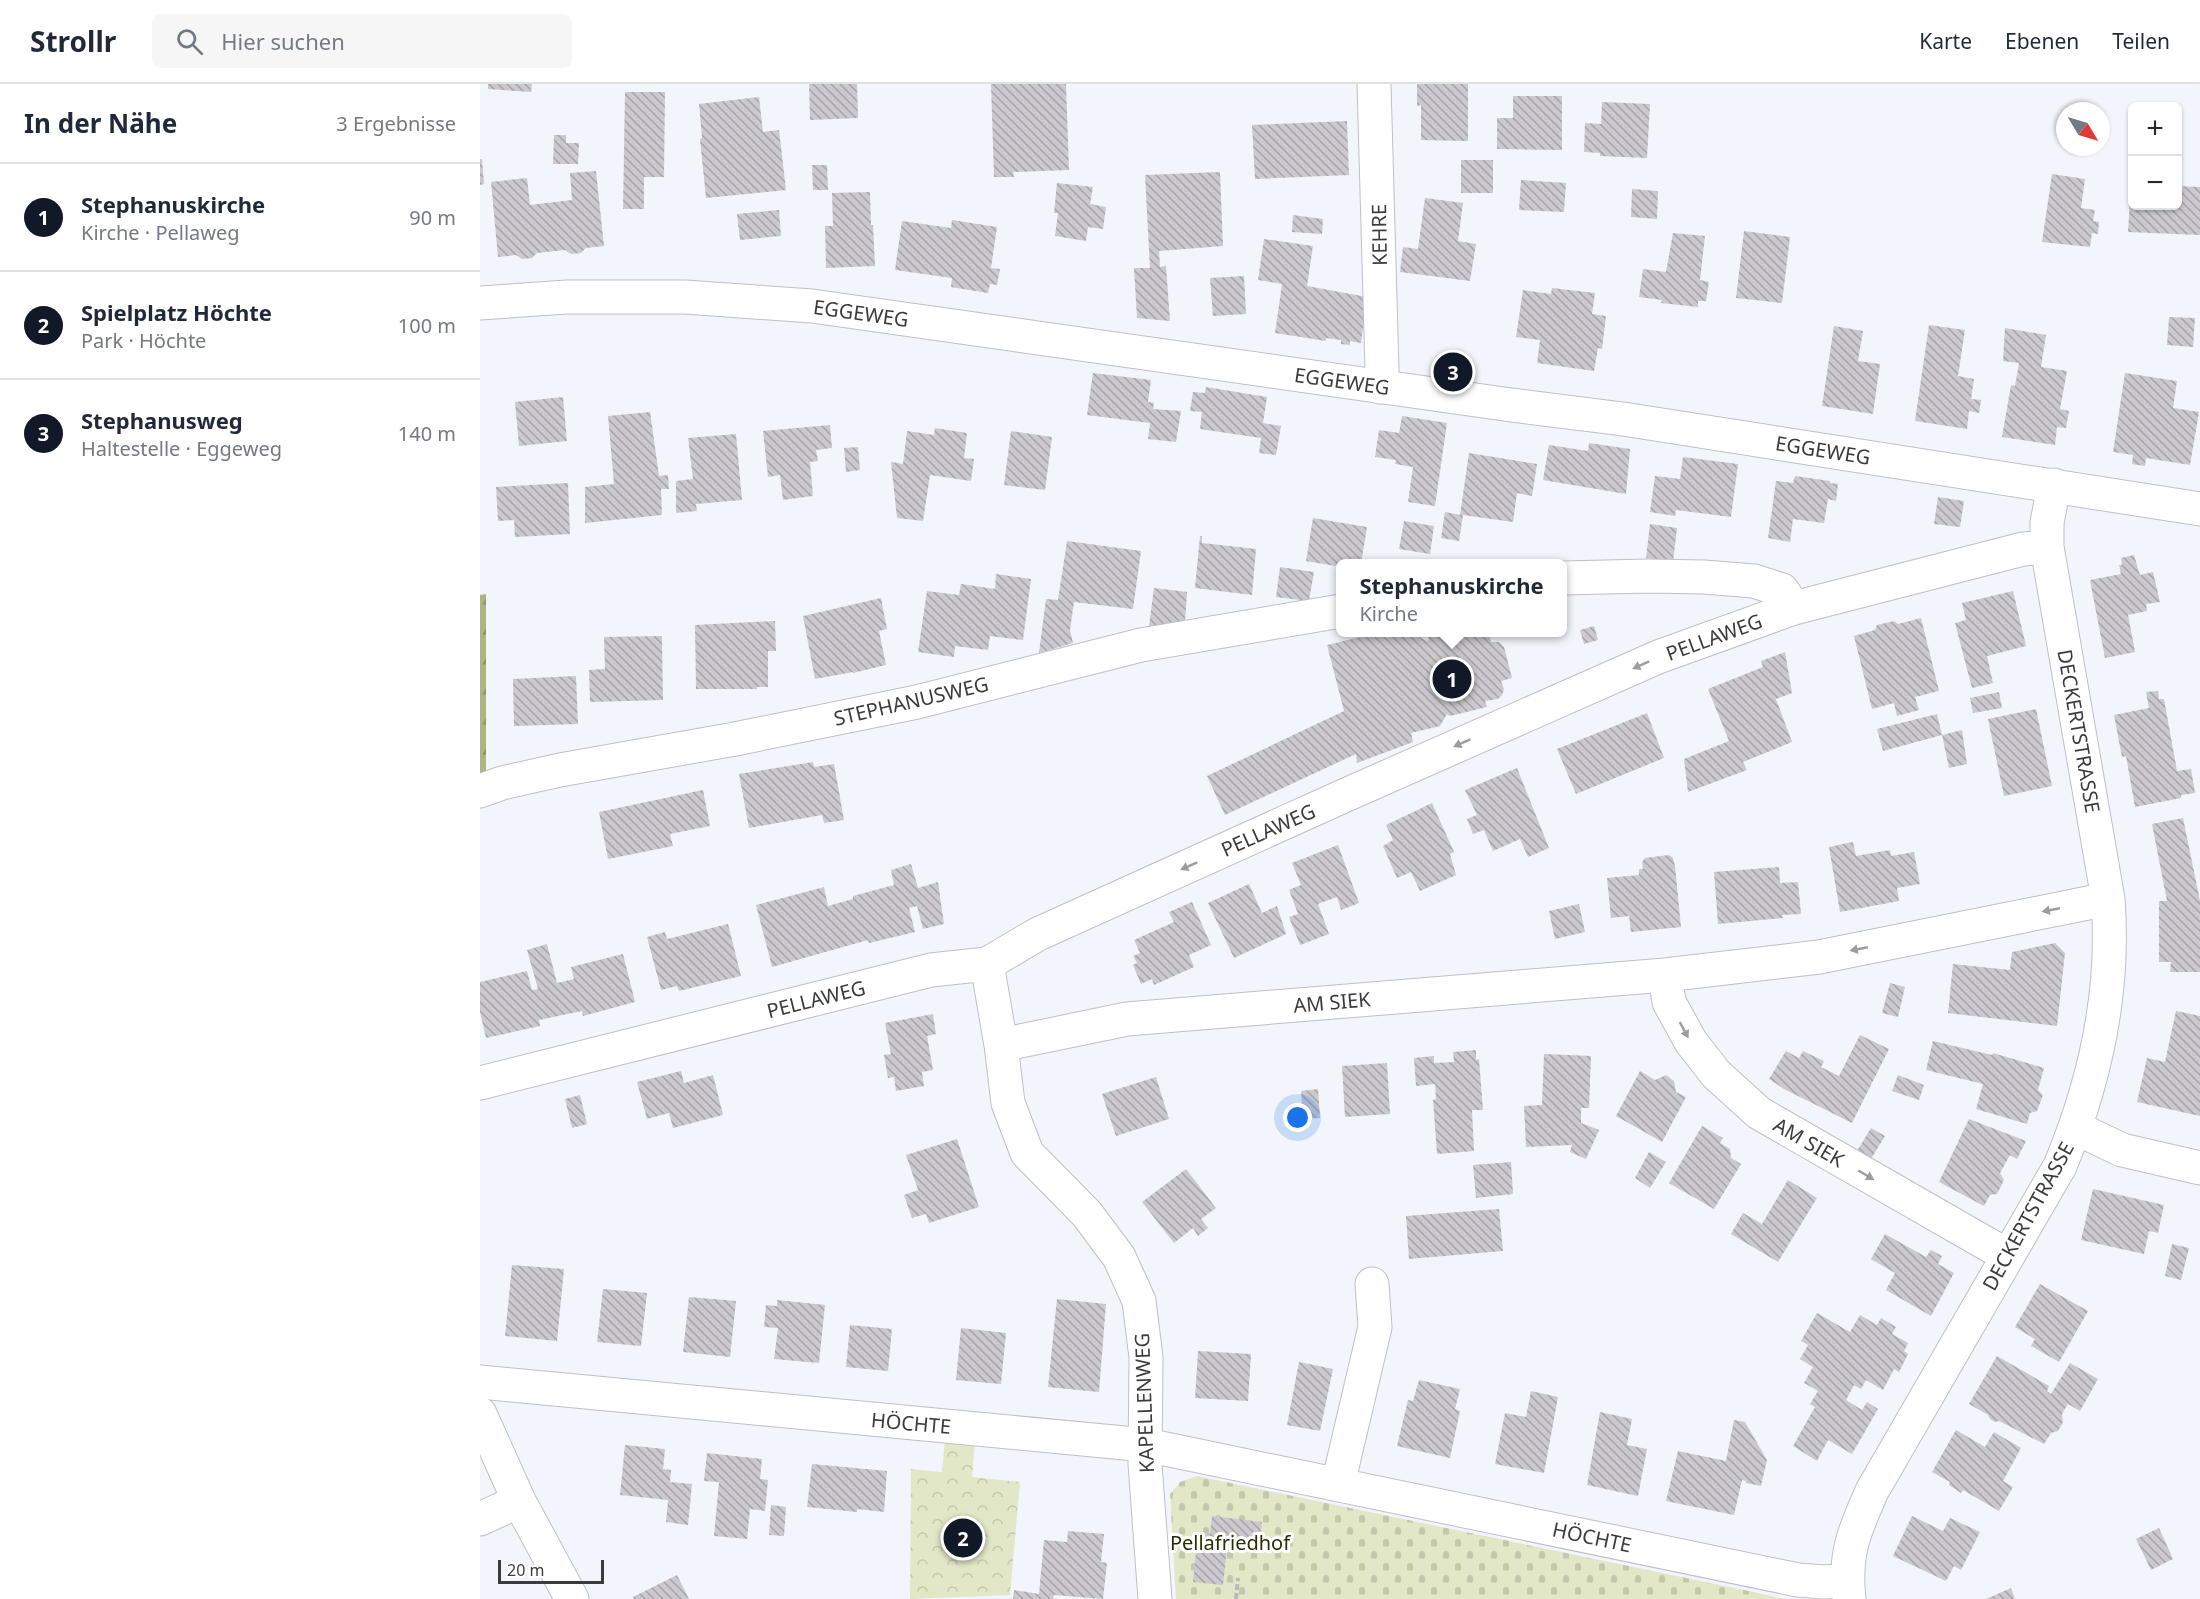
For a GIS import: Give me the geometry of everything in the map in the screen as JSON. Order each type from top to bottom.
[{"type":"street","name":"KEHRE","points":[[1374,84],[1382,370],[1380,387]]},
{"type":"street","name":"EGGEWEG","points":[[480,303],[567,297],[685,297],[800,305],[1623,419],[2200,509]]},
{"type":"street","name":"DECKERTSTRASSE","points":[[1848,1589],[1848,1557],[1852,1535],[1872,1491],[2060,1166],[2076,1128],[2102,1026],[2109,972],[2108,899],[2047,547],[2047,523],[2054,486]]},
{"type":"street","name":"PELLAWEG","points":[[480,1083],[932,970],[987,964],[1038,934],[1658,657],[1794,608],[2023,549],[2047,547]]},
{"type":"street","points":[[1567,578],[1648,576],[1754,581],[1782,590],[1794,608]]},
{"type":"street","name":"STEPHANUSWEG","points":[[480,791],[502,783],[560,770],[735,739],[917,702],[1141,645],[1336,612]]},
{"type":"street","name":"AM SIEK","points":[[1001,1045],[1127,1019],[1665,975],[1819,957],[2108,899]]},
{"type":"street","name":"KAPELLENWEG","points":[[987,964],[1008,1103],[1026,1153],[1087,1214],[1119,1257],[1139,1301],[1146,1357],[1145,1464],[1155,1599]]},
{"type":"street","name":"AM SIEK","points":[[1665,975],[1670,1002],[1691,1042],[1716,1074],[1759,1113],[2008,1256]]},
{"type":"street","points":[[2076,1128],[2122,1150],[2200,1168]]},
{"type":"street","points":[[1338,1484],[1376,1328],[1372,1284]]},
{"type":"street","name":"HÖCHTE","points":[[480,1382],[1146,1445],[1798,1580],[1824,1582],[1848,1589]]},
{"type":"street","points":[[480,1414],[519,1501],[572,1599]]},
{"type":"street","points":[[480,1519],[519,1501]]},
{"type":"path","points":[[1236,1599],[1238,1578]]},
{"type":"green space","points":[[486,594],[486,806],[480,808],[480,595]]},
{"type":"green space","points":[[945,1439],[975,1442],[972,1477],[1020,1482],[1010,1595],[910,1599],[911,1469],[942,1472]]},
{"type":"green space","name":"Pellafriedhof","points":[[1197,1476],[1784,1599],[1176,1599],[1170,1494],[1180,1482]]},
{"type":"building","points":[[488,84],[532,84],[531,92],[488,89]]},
{"type":"building","points":[[809,84],[857,84],[858,118],[810,120]]},
{"type":"building","points":[[991,84],[1066,84],[1069,170],[1013,172],[1014,177],[994,177]]},
{"type":"building","points":[[1417,84],[1468,84],[1468,141],[1421,140],[1421,105],[1417,106]]},
{"type":"building","points":[[625,92],[665,92],[664,177],[644,177],[644,209],[623,209]]},
{"type":"building","points":[[1513,96],[1562,96],[1562,150],[1497,149],[1497,118],[1513,118]]},
{"type":"building","points":[[759,97],[763,132],[779,130],[786,190],[706,198],[699,104]]},
{"type":"building","points":[[1602,102],[1650,104],[1647,158],[1600,156],[1600,153],[1584,152],[1585,123],[1601,124]]},
{"type":"building","points":[[1347,121],[1349,175],[1255,179],[1252,125]]},
{"type":"building","points":[[554,135],[566,135],[566,143],[579,143],[578,164],[553,164]]},
{"type":"building","points":[[480,159],[482,159],[484,184],[480,185]]},
{"type":"building","points":[[1461,160],[1493,160],[1493,193],[1461,193]]},
{"type":"building","points":[[812,165],[827,165],[828,190],[813,190]]},
{"type":"building","points":[[596,171],[604,246],[586,248],[581,253],[571,254],[565,250],[537,253],[532,258],[522,259],[516,255],[498,257],[491,182],[527,178],[530,205],[572,200],[570,173]]},
{"type":"building","points":[[1220,172],[1223,246],[1159,251],[1160,267],[1166,266],[1170,321],[1137,318],[1134,268],[1150,268],[1145,175]]},
{"type":"building","points":[[2052,174],[2085,179],[2081,208],[2095,210],[2093,221],[2099,222],[2098,234],[2092,233],[2090,247],[2042,242]]},
{"type":"building","points":[[1521,180],[1566,183],[1564,212],[1519,210]]},
{"type":"building","points":[[1057,183],[1093,187],[1090,204],[1106,207],[1103,229],[1088,227],[1086,241],[1055,236],[1058,213],[1054,213]]},
{"type":"building","points":[[2182,186],[2200,187],[2200,235],[2128,232],[2129,210],[2182,210]]},
{"type":"building","points":[[1632,189],[1658,191],[1657,219],[1631,217]]},
{"type":"building","points":[[870,192],[875,266],[826,268],[825,226],[833,226],[832,193]]},
{"type":"building","points":[[1425,198],[1463,203],[1458,241],[1476,244],[1470,281],[1400,272],[1403,247],[1418,249]]},
{"type":"building","points":[[779,210],[781,236],[740,240],[737,214]]},
{"type":"building","points":[[1293,215],[1323,219],[1322,234],[1292,232]]},
{"type":"building","points":[[952,220],[997,227],[991,268],[1000,269],[997,285],[990,284],[988,293],[951,287],[952,278],[895,270],[902,221],[951,228]]},
{"type":"building","points":[[1744,231],[1790,237],[1782,303],[1736,298]]},
{"type":"building","points":[[1673,233],[1705,236],[1700,280],[1709,282],[1706,301],[1698,301],[1698,307],[1661,303],[1662,300],[1639,297],[1643,269],[1666,272]]},
{"type":"building","points":[[1264,239],[1313,246],[1307,286],[1367,297],[1361,343],[1350,341],[1350,345],[1341,344],[1341,340],[1326,338],[1326,341],[1275,333],[1282,284],[1258,280]]},
{"type":"building","points":[[1244,276],[1246,314],[1213,316],[1210,278]]},
{"type":"building","points":[[1552,288],[1595,293],[1592,314],[1606,316],[1602,349],[1598,348],[1594,371],[1537,363],[1540,340],[1516,337],[1523,290],[1551,294]]},
{"type":"building","points":[[2169,317],[2195,318],[2193,347],[2167,345]]},
{"type":"building","points":[[1929,325],[1965,330],[1958,376],[1974,379],[1971,399],[1981,400],[1979,413],[1969,411],[1967,429],[1915,421]]},
{"type":"building","points":[[1834,326],[1863,331],[1858,361],[1880,364],[1873,414],[1822,406]]},
{"type":"building","points":[[2005,328],[2046,335],[2041,367],[2067,371],[2060,409],[2069,411],[2066,428],[2057,427],[2055,445],[2002,437],[2011,385],[2015,386],[2019,363],[2003,361]]},
{"type":"building","points":[[1093,373],[1151,380],[1148,402],[1154,403],[1153,409],[1181,411],[1176,442],[1148,439],[1150,423],[1087,415]]},
{"type":"building","points":[[2125,373],[2177,381],[2173,408],[2199,412],[2190,465],[2146,458],[2145,466],[2132,464],[2133,455],[2113,452]]},
{"type":"building","points":[[1206,387],[1267,397],[1263,423],[1281,426],[1276,455],[1259,453],[1261,438],[1200,429],[1202,412],[1190,411],[1193,392],[1205,393]]},
{"type":"building","points":[[563,397],[567,441],[519,446],[515,402]]},
{"type":"building","points":[[650,412],[659,476],[668,475],[669,489],[661,489],[662,515],[585,523],[585,487],[614,484],[608,416]]},
{"type":"building","points":[[1402,416],[1447,423],[1435,506],[1408,502],[1413,467],[1395,464],[1396,460],[1375,457],[1379,430],[1399,433]]},
{"type":"building","points":[[830,425],[832,448],[816,450],[818,461],[810,462],[813,496],[783,500],[780,475],[768,477],[763,431]]},
{"type":"building","points":[[935,428],[967,433],[964,458],[974,459],[971,481],[930,475],[923,521],[897,518],[891,462],[903,464],[907,431],[934,435]]},
{"type":"building","points":[[1011,431],[1052,437],[1045,490],[1004,485]]},
{"type":"building","points":[[736,434],[742,500],[696,504],[697,511],[676,513],[676,481],[693,479],[688,438]]},
{"type":"building","points":[[1589,443],[1630,449],[1626,494],[1543,480],[1549,445],[1588,451]]},
{"type":"building","points":[[858,447],[860,470],[846,472],[844,448]]},
{"type":"building","points":[[1469,453],[1537,464],[1532,496],[1517,493],[1513,522],[1463,515],[1459,541],[1441,538],[1445,512],[1460,515]]},
{"type":"building","points":[[1683,457],[1738,464],[1731,517],[1676,510],[1675,516],[1650,512],[1655,476],[1680,479]]},
{"type":"building","points":[[1795,476],[1838,484],[1836,501],[1828,499],[1824,523],[1793,519],[1790,542],[1768,538],[1776,481],[1793,483]]},
{"type":"building","points":[[568,483],[570,534],[515,537],[514,520],[498,521],[496,487]]},
{"type":"building","points":[[1938,497],[1964,501],[1960,527],[1934,524]]},
{"type":"building","points":[[1313,518],[1367,527],[1362,559],[1336,559],[1336,566],[1306,561]]},
{"type":"building","points":[[1404,521],[1434,526],[1430,554],[1399,549]]},
{"type":"building","points":[[1650,524],[1677,528],[1673,562],[1646,558]]},
{"type":"building","points":[[1200,536],[1202,536],[1202,543],[1256,549],[1252,595],[1195,588]]},
{"type":"building","points":[[1067,541],[1141,551],[1133,609],[1074,602],[1070,630],[1073,643],[1039,653],[1046,599],[1058,600]]},
{"type":"building","points":[[2134,555],[2140,575],[2153,572],[2160,602],[2146,604],[2147,611],[2128,615],[2135,652],[2105,658],[2090,580],[2121,574],[2119,565],[2122,565],[2121,558]]},
{"type":"building","points":[[1280,567],[1314,572],[1309,601],[1276,597]]},
{"type":"building","points":[[996,574],[1031,579],[1023,640],[990,636],[988,650],[955,646],[954,657],[918,652],[927,591],[959,595],[961,584],[995,589]]},
{"type":"building","points":[[1154,588],[1187,592],[1185,622],[1149,626]]},
{"type":"building","points":[[2013,591],[2026,646],[1987,656],[1993,683],[1972,688],[1955,623],[1966,620],[1962,603]]},
{"type":"building","points":[[881,598],[887,629],[879,631],[886,665],[815,679],[803,616]]},
{"type":"building","points":[[1921,618],[1939,691],[1915,697],[1919,710],[1897,716],[1894,703],[1872,709],[1854,636],[1875,630],[1877,625],[1894,621],[1898,624]]},
{"type":"building","points":[[775,621],[776,651],[768,651],[768,687],[696,689],[695,625]]},
{"type":"building","points":[[1594,626],[1598,640],[1584,644],[1580,630]]},
{"type":"building","points":[[662,636],[663,700],[590,702],[589,670],[605,669],[604,637]]},
{"type":"building","points":[[1360,637],[1420,637],[1428,642],[1429,637],[1490,637],[1491,642],[1499,642],[1504,647],[1512,678],[1501,681],[1504,689],[1502,695],[1498,699],[1485,701],[1487,707],[1450,716],[1447,714],[1440,726],[1411,733],[1413,742],[1357,763],[1356,754],[1225,815],[1207,776],[1344,711],[1327,645]]},
{"type":"building","points":[[1785,652],[1792,693],[1776,699],[1792,742],[1743,762],[1747,770],[1688,792],[1684,759],[1729,741],[1708,689],[1763,667],[1761,661]]},
{"type":"building","points":[[576,676],[578,724],[514,726],[513,679]]},
{"type":"building","points":[[2158,691],[2159,699],[2164,699],[2177,771],[2191,769],[2195,793],[2135,807],[2126,756],[2122,757],[2114,715],[2149,708],[2146,692]]},
{"type":"building","points":[[1999,692],[2002,708],[1973,713],[1970,698]]},
{"type":"building","points":[[2036,709],[2052,786],[2004,796],[1988,719]]},
{"type":"building","points":[[1647,713],[1664,758],[1576,794],[1557,749]]},
{"type":"building","points":[[1937,714],[1942,735],[1883,751],[1877,729]]},
{"type":"building","points":[[1962,730],[1967,764],[1949,768],[1942,735]]},
{"type":"building","points":[[813,762],[814,767],[834,764],[844,820],[824,823],[822,815],[749,828],[739,774]]},
{"type":"building","points":[[1517,768],[1549,848],[1528,857],[1520,839],[1493,851],[1484,830],[1473,834],[1467,819],[1477,815],[1465,790]]},
{"type":"building","points":[[703,790],[710,826],[670,834],[673,846],[608,859],[599,812]]},
{"type":"building","points":[[1432,803],[1454,852],[1450,854],[1456,875],[1420,891],[1411,872],[1397,878],[1383,846],[1393,840],[1386,825]]},
{"type":"building","points":[[2183,818],[2200,901],[2200,972],[2170,972],[2171,962],[2159,962],[2159,901],[2167,901],[2152,824]]},
{"type":"building","points":[[1853,842],[1856,856],[1890,850],[1891,856],[1914,852],[1920,884],[1897,888],[1899,901],[1840,912],[1829,847]]},
{"type":"building","points":[[1338,845],[1359,903],[1341,910],[1337,897],[1318,904],[1329,934],[1300,945],[1289,917],[1298,914],[1289,890],[1301,885],[1292,863]]},
{"type":"building","points":[[1669,855],[1673,858],[1675,866],[1681,927],[1631,932],[1629,916],[1611,918],[1607,878],[1639,875],[1639,869],[1643,869],[1642,862],[1645,858]]},
{"type":"building","points":[[911,864],[918,888],[938,882],[944,924],[923,929],[917,906],[909,908],[915,932],[869,943],[868,940],[772,967],[756,905],[824,887],[828,906],[853,899],[853,896],[894,885],[891,870]]},
{"type":"building","points":[[1779,867],[1780,883],[1798,882],[1801,914],[1782,915],[1783,918],[1718,924],[1714,872]]},
{"type":"building","points":[[1249,884],[1262,913],[1277,906],[1286,934],[1234,958],[1208,903]]},
{"type":"building","points":[[1192,902],[1211,945],[1189,955],[1194,967],[1154,985],[1152,979],[1141,984],[1133,965],[1137,963],[1133,956],[1140,953],[1134,940],[1174,922],[1169,912]]},
{"type":"building","points":[[1579,904],[1585,932],[1555,939],[1549,911]]},
{"type":"building","points":[[728,924],[741,976],[679,991],[677,986],[661,990],[647,937],[665,932],[667,939]]},
{"type":"building","points":[[2055,943],[2065,953],[2057,1026],[1948,1013],[1953,964],[2010,970],[2012,952]]},
{"type":"building","points":[[547,944],[557,983],[574,979],[571,967],[623,954],[635,1002],[583,1016],[582,1011],[539,1020],[540,1026],[486,1038],[480,1012],[480,982],[527,971],[532,990],[538,989],[527,950]]},
{"type":"building","points":[[1890,983],[1905,987],[1898,1017],[1882,1013]]},
{"type":"building","points":[[2176,1011],[2200,1016],[2200,1116],[2137,1102],[2147,1058],[2165,1062]]},
{"type":"building","points":[[933,1014],[936,1034],[927,1036],[933,1070],[922,1072],[924,1086],[896,1091],[894,1077],[888,1078],[884,1055],[891,1054],[885,1023]]},
{"type":"building","points":[[1860,1035],[1889,1049],[1852,1123],[1784,1089],[1769,1079],[1786,1051],[1799,1058],[1803,1051],[1824,1061],[1821,1067],[1839,1076]]},
{"type":"building","points":[[1933,1041],[1992,1055],[1993,1053],[2044,1068],[2038,1090],[2043,1095],[2037,1111],[2030,1113],[2027,1124],[1976,1109],[1983,1084],[1926,1070]]},
{"type":"building","points":[[1476,1050],[1476,1060],[1479,1059],[1483,1110],[1472,1110],[1474,1151],[1437,1154],[1433,1100],[1436,1099],[1435,1084],[1416,1086],[1414,1058],[1434,1056],[1434,1063],[1454,1062],[1453,1052]]},
{"type":"building","points":[[1544,1054],[1591,1056],[1589,1108],[1581,1108],[1581,1123],[1599,1130],[1586,1159],[1570,1152],[1572,1145],[1526,1147],[1524,1106],[1542,1105]]},
{"type":"building","points":[[1387,1063],[1390,1114],[1345,1117],[1342,1066]]},
{"type":"building","points":[[681,1071],[684,1083],[713,1075],[723,1115],[673,1128],[669,1113],[647,1119],[637,1082]]},
{"type":"building","points":[[1640,1071],[1655,1080],[1666,1075],[1674,1081],[1676,1092],[1686,1097],[1662,1142],[1616,1116]]},
{"type":"building","points":[[1898,1075],[1924,1085],[1919,1100],[1892,1091]]},
{"type":"building","points":[[1156,1077],[1169,1119],[1116,1136],[1102,1094]]},
{"type":"building","points":[[1318,1089],[1320,1118],[1303,1119],[1301,1091]]},
{"type":"building","points":[[580,1095],[587,1124],[572,1128],[565,1099]]},
{"type":"building","points":[[1969,1119],[2026,1141],[2017,1159],[2010,1155],[2000,1173],[2004,1180],[1997,1194],[1990,1195],[1984,1206],[1939,1182]]},
{"type":"building","points":[[1702,1126],[1723,1138],[1720,1143],[1730,1149],[1731,1158],[1741,1164],[1714,1209],[1669,1183]]},
{"type":"building","points":[[1871,1128],[1885,1136],[1871,1159],[1857,1151]]},
{"type":"building","points":[[957,1139],[979,1207],[929,1223],[926,1214],[912,1218],[904,1195],[918,1190],[906,1155]]},
{"type":"building","points":[[1649,1152],[1666,1162],[1650,1188],[1635,1178]]},
{"type":"building","points":[[1511,1162],[1513,1194],[1476,1198],[1473,1165]]},
{"type":"building","points":[[1186,1169],[1216,1208],[1201,1219],[1208,1228],[1198,1236],[1193,1228],[1174,1243],[1142,1202]]},
{"type":"building","points":[[1788,1180],[1817,1198],[1778,1262],[1731,1234],[1743,1213],[1762,1224]]},
{"type":"building","points":[[2093,1189],[2164,1205],[2158,1233],[2149,1231],[2144,1254],[2081,1240]]},
{"type":"building","points":[[1499,1209],[1503,1251],[1409,1259],[1406,1216]]},
{"type":"building","points":[[1885,1234],[1926,1257],[1931,1250],[1942,1256],[1938,1264],[1954,1273],[1931,1316],[1886,1290],[1895,1273],[1871,1259]]},
{"type":"building","points":[[2172,1244],[2189,1248],[2181,1280],[2165,1276]]},
{"type":"building","points":[[512,1265],[564,1269],[557,1341],[505,1336]]},
{"type":"building","points":[[2040,1284],[2088,1311],[2059,1362],[2031,1346],[2035,1339],[2015,1327]]},
{"type":"building","points":[[603,1289],[647,1293],[641,1346],[597,1342]]},
{"type":"building","points":[[689,1297],[736,1301],[730,1357],[683,1352]]},
{"type":"building","points":[[1057,1299],[1106,1304],[1099,1392],[1048,1387]]},
{"type":"building","points":[[777,1300],[825,1305],[819,1363],[774,1359],[778,1328],[764,1327],[766,1305],[777,1306]]},
{"type":"building","points":[[1817,1313],[1850,1332],[1860,1315],[1877,1325],[1881,1318],[1896,1327],[1892,1334],[1908,1343],[1904,1351],[1908,1354],[1899,1372],[1894,1369],[1883,1390],[1866,1380],[1861,1389],[1854,1385],[1846,1400],[1862,1410],[1867,1402],[1878,1409],[1852,1454],[1828,1440],[1817,1461],[1793,1446],[1815,1407],[1810,1404],[1818,1391],[1804,1383],[1813,1367],[1800,1359],[1808,1345],[1801,1341]]},
{"type":"building","points":[[850,1325],[892,1329],[888,1371],[846,1367]]},
{"type":"building","points":[[961,1328],[1006,1333],[1001,1384],[956,1380]]},
{"type":"building","points":[[1198,1351],[1251,1354],[1248,1401],[1195,1398]]},
{"type":"building","points":[[1997,1356],[2049,1386],[2047,1391],[2051,1394],[2070,1363],[2098,1379],[2080,1411],[2068,1404],[2062,1414],[2063,1422],[2058,1431],[2051,1433],[2044,1444],[1999,1421],[1995,1422],[1969,1404]]},
{"type":"building","points":[[1299,1362],[1333,1369],[1320,1431],[1287,1425]]},
{"type":"building","points":[[1419,1380],[1460,1389],[1455,1409],[1460,1411],[1450,1458],[1397,1446],[1408,1400],[1413,1401]]},
{"type":"building","points":[[1531,1391],[1558,1397],[1544,1473],[1495,1464],[1505,1413],[1526,1417]]},
{"type":"building","points":[[1600,1412],[1632,1419],[1627,1445],[1647,1449],[1638,1496],[1587,1485]]},
{"type":"building","points":[[1734,1420],[1745,1422],[1767,1460],[1761,1486],[1742,1480],[1734,1515],[1666,1501],[1678,1451],[1726,1461]]},
{"type":"building","points":[[1956,1430],[1985,1447],[1994,1432],[2021,1448],[2003,1481],[2013,1487],[1999,1511],[1963,1490],[1961,1493],[1949,1485],[1950,1482],[1932,1472]]},
{"type":"building","points":[[625,1445],[665,1449],[663,1469],[671,1470],[670,1482],[692,1484],[688,1525],[666,1522],[668,1500],[620,1495]]},
{"type":"building","points":[[707,1453],[762,1459],[760,1479],[768,1480],[765,1511],[750,1509],[747,1539],[714,1536],[719,1482],[704,1481]]},
{"type":"building","points":[[812,1464],[887,1471],[884,1512],[807,1507]]},
{"type":"building","points":[[771,1505],[786,1507],[784,1536],[769,1535]]},
{"type":"building","points":[[1212,1516],[1262,1522],[1258,1551],[1227,1547],[1223,1585],[1193,1582],[1198,1532],[1210,1534]]},
{"type":"building","points":[[1912,1516],[1943,1531],[1950,1518],[1980,1532],[1961,1570],[1954,1566],[1946,1581],[1893,1556]]},
{"type":"building","points":[[2159,1528],[2173,1559],[2151,1570],[2136,1539]]},
{"type":"building","points":[[1068,1531],[1104,1534],[1101,1562],[1107,1563],[1103,1599],[1054,1595],[1053,1599],[1013,1599],[1014,1590],[1039,1594],[1044,1540],[1067,1542]]},
{"type":"building","points":[[677,1575],[689,1599],[634,1599],[633,1597]]},
{"type":"building","points":[[2011,1588],[2015,1599],[1986,1599]]},
{"type":"place","name":"Stephanusweg","points":[[1453,372]]},
{"type":"place","name":"Stephanuskirche","points":[[1452,679]]},
{"type":"place","name":"Spielplatz Höchte","points":[[963,1538]]}]
